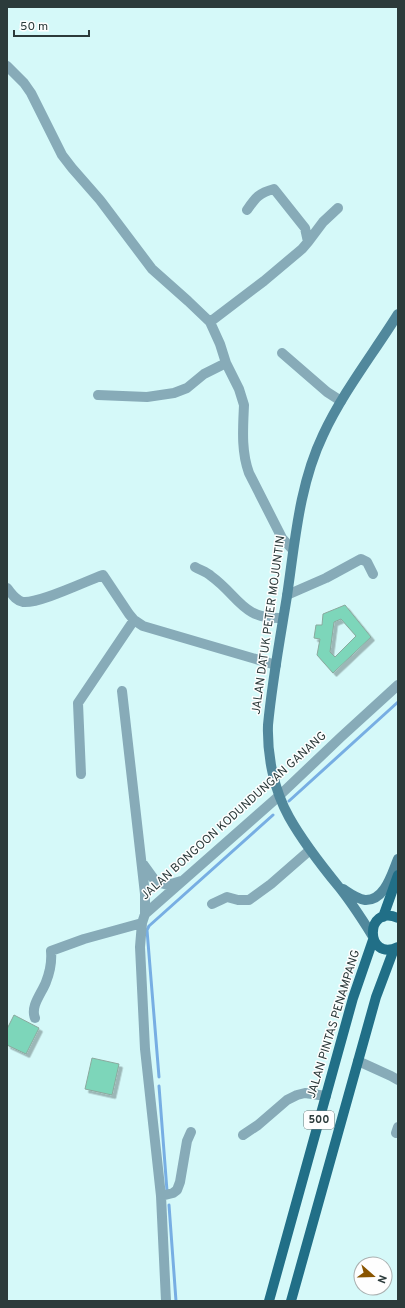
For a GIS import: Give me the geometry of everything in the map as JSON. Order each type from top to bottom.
[{"type":"main road","name":"JALAN DATUK PETER MOJUNTIN","points":[[373,938],[360,915],[321,866],[289,817],[279,796],[268,746],[271,701],[287,595],[292,549],[302,497],[313,458],[322,435],[340,401],[398,314]]},
{"type":"main road","points":[[339,887],[357,898],[365,900],[376,897],[386,886],[398,859]]},
{"type":"main road","name":"500","points":[[396,948],[389,950],[380,947],[373,938],[374,925],[383,917],[398,875]]},
{"type":"main road","points":[[383,917],[388,916],[398,918]]},
{"type":"main road","name":"JALAN PINTAS PENAMPANG","points":[[269,1301],[353,998],[373,938]]},
{"type":"main road","name":"500","points":[[291,1301],[376,997],[396,948]]},
{"type":"street","points":[[7,66],[31,93],[62,155],[100,200],[152,269],[210,322],[220,344],[226,364],[243,397],[245,462],[249,473],[282,538],[292,549]]},
{"type":"street","points":[[247,210],[256,197],[262,193],[274,189],[305,228],[308,242]]},
{"type":"street","points":[[210,322],[264,281],[308,242],[324,222],[338,208]]},
{"type":"street","points":[[282,353],[322,388],[340,401]]},
{"type":"street","points":[[98,396],[147,397],[174,394],[187,388],[204,374],[226,364]]},
{"type":"street","points":[[287,595],[326,578],[361,559],[367,562],[373,574]]},
{"type":"street","points":[[195,567],[211,575],[241,605],[251,611],[269,619],[283,618]]},
{"type":"street","points":[[7,588],[14,598],[23,602],[50,596],[103,575],[134,620],[143,626],[276,665]]},
{"type":"street","points":[[81,774],[78,703],[134,620]]},
{"type":"street","name":"JALAN BONGOON KODUNDUNGAN GANANG","points":[[143,919],[184,880],[279,796],[340,737],[398,685]]},
{"type":"street","points":[[122,691],[141,860],[143,919],[140,947],[145,1050],[161,1196],[166,1301]]},
{"type":"street","points":[[212,904],[227,897],[238,900],[249,900],[271,884],[310,850]]},
{"type":"street","points":[[141,860],[156,882],[168,885],[184,880]]},
{"type":"street","points":[[36,1018],[33,1012],[46,982],[52,962],[51,951],[143,919]]},
{"type":"street","points":[[358,1061],[398,1080]]},
{"type":"street","points":[[243,1135],[258,1125],[287,1100],[297,1095],[305,1093],[326,1096]]},
{"type":"street","points":[[161,1196],[173,1194],[177,1190],[180,1182],[187,1141],[191,1132]]},
{"type":"building","points":[[345,605],[371,637],[333,673],[317,655],[320,639],[314,638],[316,625],[322,625],[323,614]],"holes":[[[341,619],[356,636],[335,657],[330,652],[334,622]]]},
{"type":"building","points":[[14,1015],[39,1028],[26,1054],[7,1045],[7,1029]]},
{"type":"building","points":[[92,1058],[119,1064],[112,1095],[85,1089]]},
{"type":"waterway","points":[[289,801],[398,702]]},
{"type":"waterway","points":[[159,1077],[147,930],[149,926],[273,815]]},
{"type":"waterway","points":[[159,1086],[167,1191]]},
{"type":"waterway","points":[[169,1205],[176,1301]]}]
